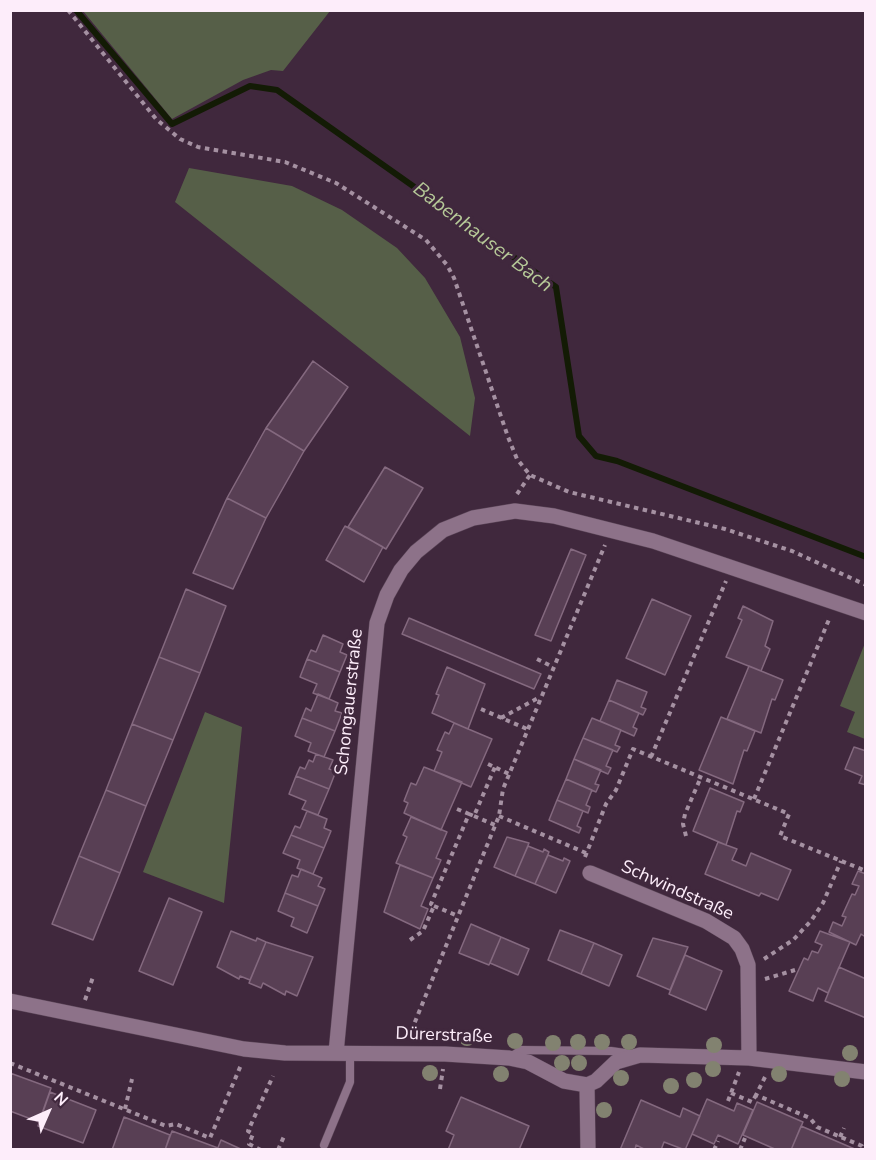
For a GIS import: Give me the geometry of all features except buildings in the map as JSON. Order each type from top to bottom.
[{"type":"street","name":"Schongauerstraße","points":[[343,1053],[377,622],[387,595],[401,570],[416,552],[443,530],[473,518],[515,511],[611,530],[732,566],[866,613]]},
{"type":"street","name":"Schwindstraße","points":[[590,873],[721,928],[755,963]]},
{"type":"street","points":[[747,1058],[755,963]]},
{"type":"street","name":"Dürerstraße","points":[[10,1001],[244,1049],[285,1053],[509,1058],[528,1062],[564,1081],[587,1085]]},
{"type":"street","points":[[588,1149],[587,1085],[596,1081],[616,1062],[640,1055],[747,1058],[866,1072]]},
{"type":"lane","points":[[509,1058],[521,1050],[611,1051],[640,1055]]},
{"type":"lane","points":[[324,1145],[350,1082],[343,1053]]},
{"type":"path","points":[[68,10],[156,119],[180,139],[198,147],[285,162],[326,179],[381,210],[426,240],[447,265],[454,278],[508,437],[517,459],[530,475],[569,492],[633,505],[725,529],[792,551],[866,585]]},
{"type":"path","points":[[515,511],[516,496],[530,475]]},
{"type":"path","points":[[402,1054],[499,816],[503,789],[553,667],[611,530],[633,505]]},
{"type":"path","points":[[651,757],[732,566]]},
{"type":"path","points":[[754,799],[848,577]]},
{"type":"path","points":[[537,659],[553,667]]},
{"type":"path","points":[[501,718],[541,697]]},
{"type":"path","points":[[481,709],[527,729]]},
{"type":"path","points":[[499,816],[586,853],[633,749],[789,814],[780,836],[866,871]]},
{"type":"path","points":[[488,764],[509,774]]},
{"type":"path","points":[[474,816],[495,767]]},
{"type":"path","points":[[686,836],[683,824],[685,814],[701,777]]},
{"type":"path","points":[[457,808],[495,825]]},
{"type":"path","points":[[458,916],[431,904],[469,814]]},
{"type":"path","points":[[795,970],[766,981],[755,963],[793,940],[811,921],[823,903],[841,861]]},
{"type":"path","points":[[410,940],[423,931],[434,906]]},
{"type":"path","points":[[80,1015],[93,977]]},
{"type":"path","points":[[10,1063],[166,1126],[176,1124],[210,1138],[240,1069],[244,1049]]},
{"type":"path","points":[[728,1101],[747,1058]]},
{"type":"path","points":[[731,1093],[752,1102],[773,1060]]},
{"type":"path","points":[[261,1149],[249,1144],[254,1134],[248,1131],[273,1076]]},
{"type":"path","points":[[125,1109],[132,1079]]},
{"type":"path","points":[[756,1095],[810,1118],[817,1126],[864,1149]]},
{"type":"path","points":[[840,1137],[843,1128]]},
{"type":"path","points":[[278,1149],[285,1134]]},
{"type":"path","points":[[745,1138],[740,1148],[746,1149]]},
{"type":"path","points":[[714,1149],[718,1141]]},
{"type":"green space","points":[[83,11],[330,11],[283,71],[271,70],[243,80],[172,119]]},
{"type":"green space","points":[[189,168],[292,186],[342,210],[397,248],[425,278],[460,337],[475,398],[470,436],[175,202]]},
{"type":"green space","points":[[865,643],[865,739],[847,732],[855,712],[840,706]]},
{"type":"green space","points":[[205,712],[242,727],[224,903],[143,872]]},
{"type":"waterway","name":"Babenhauser Bach","points":[[76,10],[172,124],[250,86],[277,90],[556,287],[579,436],[596,456],[617,461],[866,557]]}]
